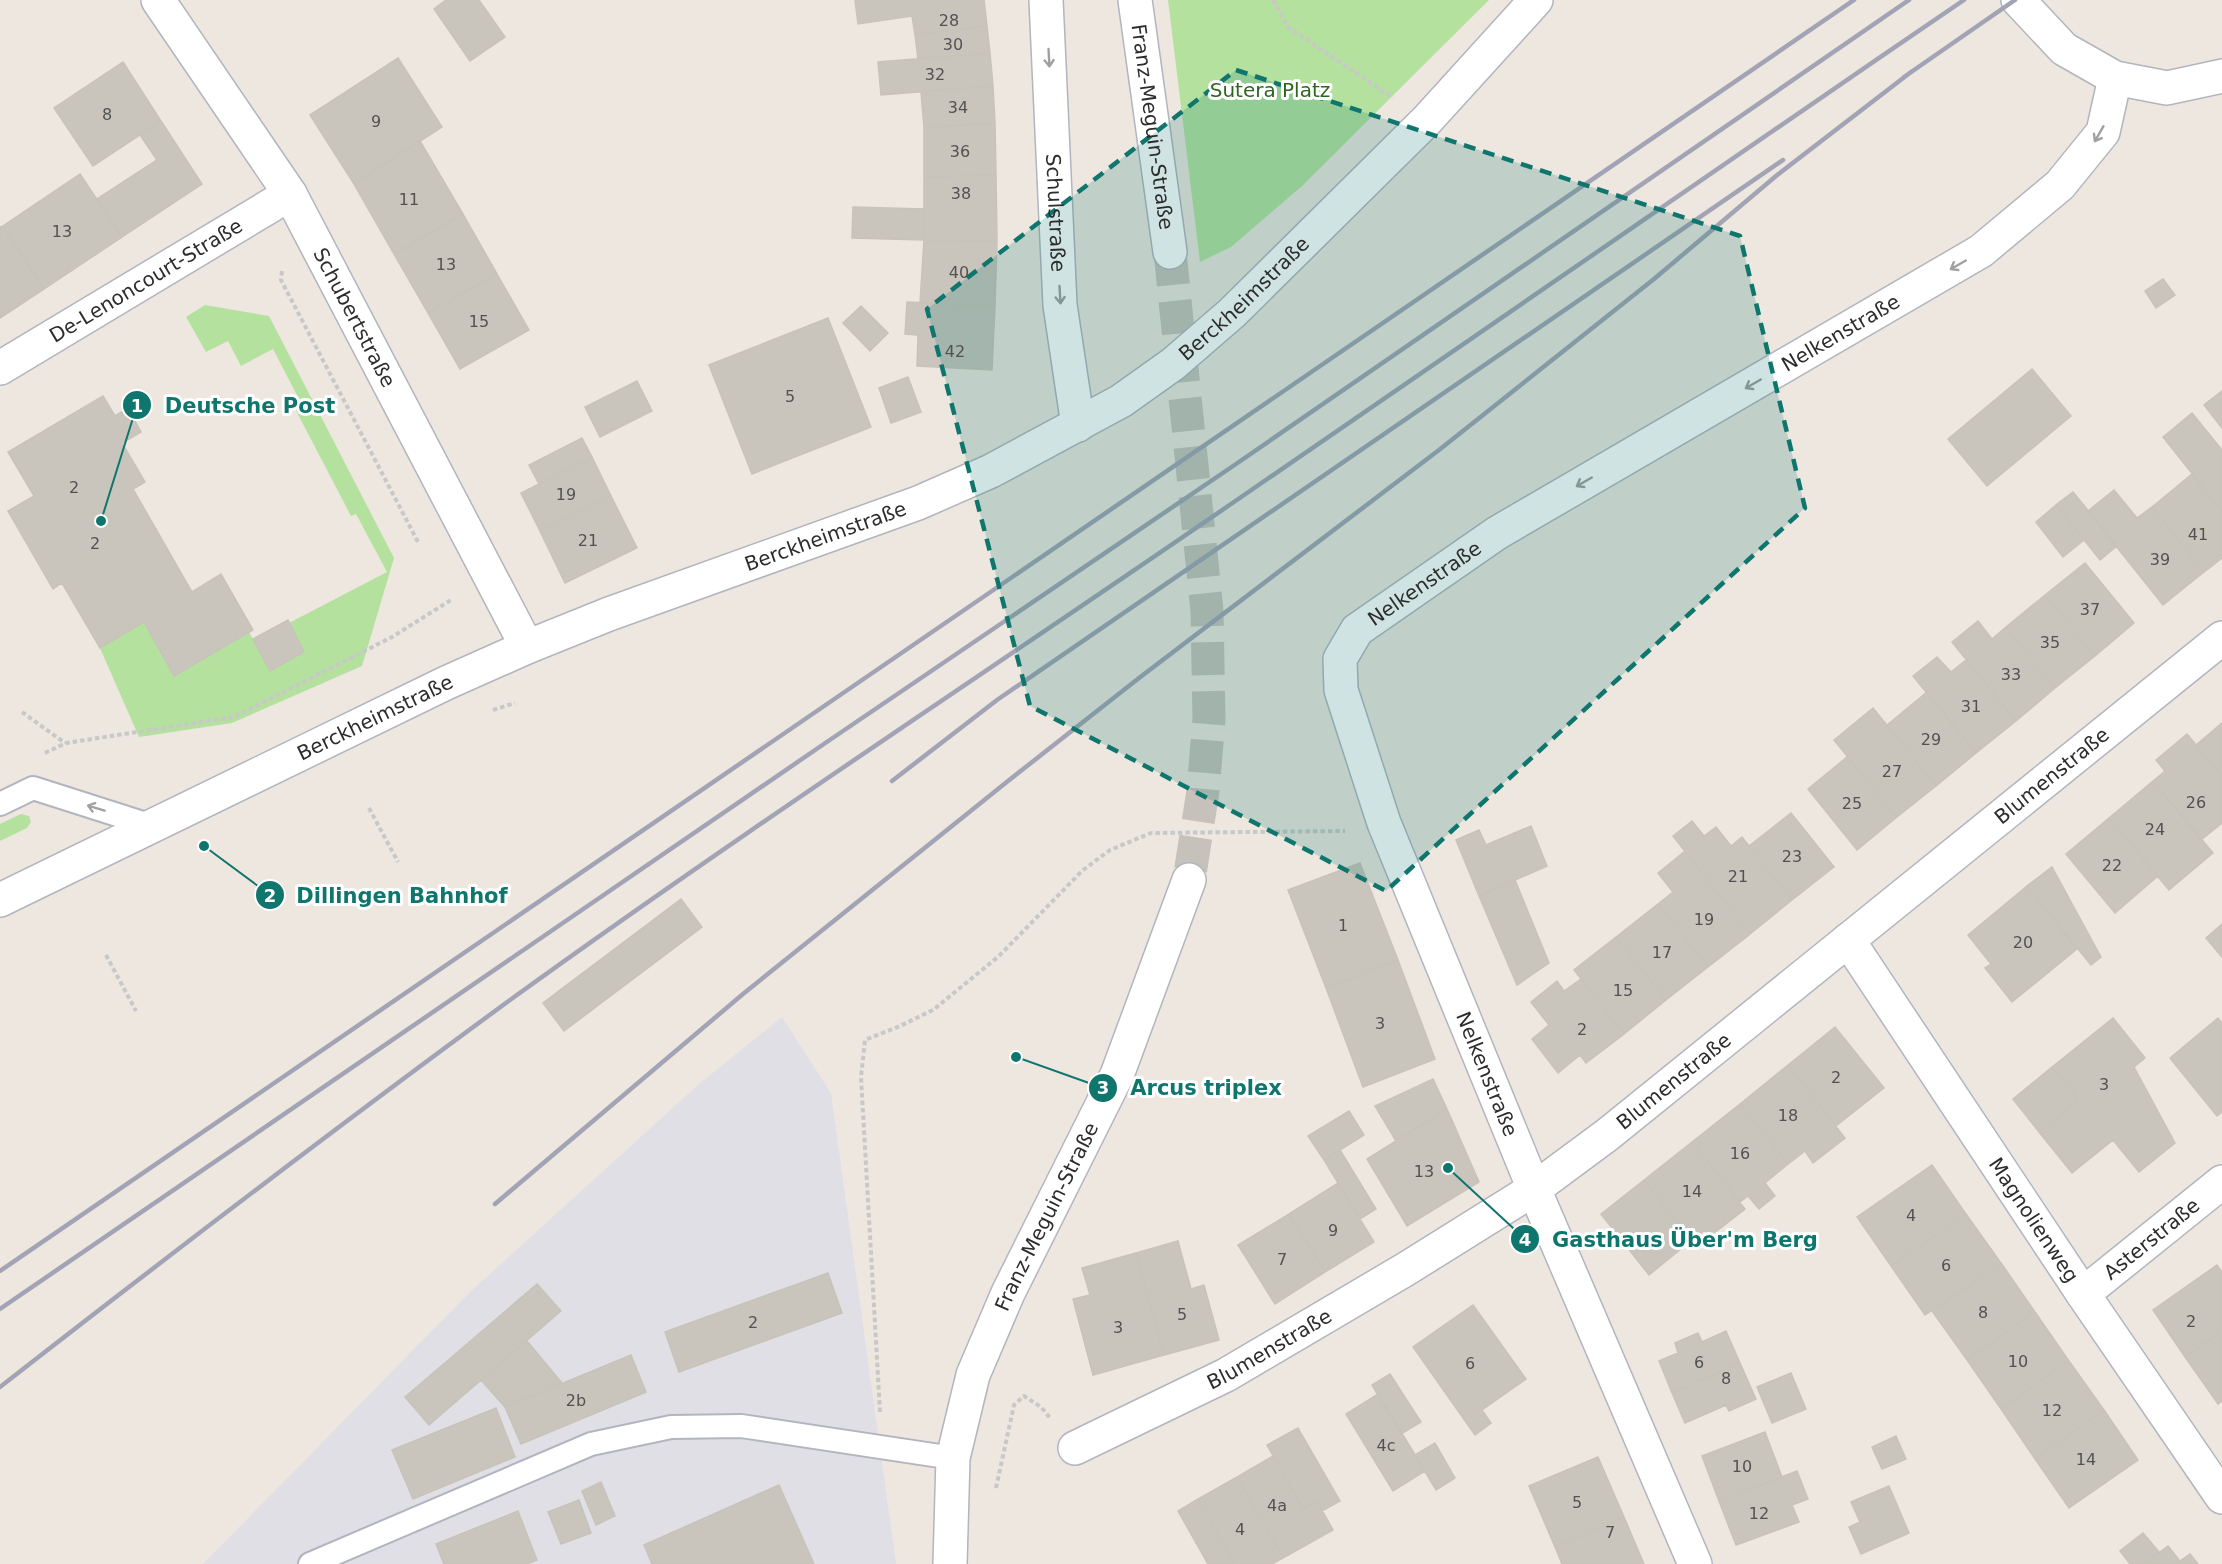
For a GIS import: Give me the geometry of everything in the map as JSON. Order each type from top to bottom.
[{"type":"street","name":"Schubertstraße","points":[[158,0],[290,194],[526,647]]},
{"type":"street","name":"Schulstraße","points":[[1046,0],[1060,305],[1078,425]]},
{"type":"street","name":"Franz-Meguin-Straße","points":[[1135,0],[1170,252]]},
{"type":"street","name":"Berckheimstraße","points":[[0,900],[436,688],[526,647],[609,614],[918,503],[991,471],[1121,401],[1173,364],[1232,314],[1427,120],[1536,0]]},
{"type":"street","points":[[2018,0],[2064,49],[2115,78],[2167,88],[2222,76]]},
{"type":"street","name":"Nelkenstraße","points":[[1695,1564],[1534,1189],[1384,823],[1341,690],[1340,659],[1357,630],[1497,532],[1981,251],[2060,185],[2103,132],[2115,78]]},
{"type":"street","name":"De-Lenoncourt-Straße","points":[[0,368],[290,194]]},
{"type":"street","name":"Blumenstraße","points":[[1075,1448],[1226,1375],[1406,1269],[1534,1189],[1607,1135],[2222,638]]},
{"type":"street","name":"Franz-Meguin-Straße","points":[[950,1564],[953,1458],[973,1376],[1008,1293],[1117,1075],[1189,880]]},
{"type":"street","name":"Magnolienweg","points":[[1848,940],[2083,1294],[2222,1497]]},
{"type":"street","name":"Asterstraße","points":[[2083,1294],[2222,1182]]},
{"type":"lane","points":[[0,804],[33,788],[152,826]]},
{"type":"lane","points":[[310,1564],[591,1444],[671,1426],[741,1426],[953,1458]]},
{"type":"path","points":[[1272,0],[1288,27],[1427,120]]},
{"type":"path","points":[[22,712],[66,743],[234,717],[392,637],[451,600]]},
{"type":"path","points":[[488,712],[515,703]]},
{"type":"path","points":[[369,808],[398,862]]},
{"type":"path","points":[[882,1447],[861,1077],[865,1040],[933,1010],[999,956],[1082,871],[1110,850],[1151,833],[1347,831],[1384,823]]},
{"type":"path","points":[[106,955],[136,1011]]},
{"type":"path","points":[[995,1492],[1014,1405],[1024,1396],[1041,1407],[1075,1448]]},
{"type":"highlighted area","points":[[1236,70],[1740,236],[1805,508],[1386,891],[1030,706],[927,309]]},
{"type":"shaded area","points":[[782,1017],[831,1093],[896,1564],[203,1564],[470,1292],[699,1084]]},
{"type":"green space","name":"Sutera Platz","points":[[1168,0],[1489,0],[1302,186],[1231,247],[1200,262]]},
{"type":"green space","points":[[205,305],[269,316],[394,558],[362,666],[232,723],[139,737],[100,648],[144,622],[174,675],[249,632],[270,670],[304,652],[289,623],[387,572],[356,514],[351,516],[291,401],[298,397],[273,349],[241,366],[228,341],[206,352],[186,317]]},
{"type":"green space","points":[[21,814],[29,816],[31,822],[27,828],[0,841],[0,824]]},
{"type":"building","points":[[446,0],[479,0],[505,37],[470,61],[434,9]]},
{"type":"building","points":[[855,0],[984,0],[987,26],[915,35],[912,16],[858,24]]},
{"type":"building","points":[[987,26],[990,53],[918,59],[915,35]]},
{"type":"building","points":[[990,53],[993,86],[881,95],[878,62]]},
{"type":"building","points":[[398,58],[442,127],[354,184],[310,115]]},
{"type":"building","points":[[123,62],[161,121],[93,166],[54,108]]},
{"type":"building","points":[[993,86],[995,123],[924,127],[921,92]]},
{"type":"building","points":[[161,121],[202,184],[122,237],[97,199],[157,160],[140,135]]},
{"type":"building","points":[[995,123],[996,175],[924,177],[924,127]]},
{"type":"building","points":[[420,141],[463,214],[394,254],[354,184]]},
{"type":"building","points":[[80,174],[122,237],[44,289],[3,226]]},
{"type":"building","points":[[996,175],[997,241],[924,240],[924,177]]},
{"type":"building","points":[[853,207],[924,209],[924,240],[852,238]]},
{"type":"building","points":[[463,214],[497,274],[428,313],[394,254]]},
{"type":"building","points":[[3,226],[44,289],[0,318],[0,227]]},
{"type":"building","points":[[924,240],[997,241],[995,306],[920,303]]},
{"type":"building","points":[[497,274],[529,330],[460,369],[428,313]]},
{"type":"building","points":[[2163,279],[2175,295],[2156,308],[2145,291]]},
{"type":"building","points":[[907,302],[995,306],[992,370],[917,366],[918,335],[905,334]]},
{"type":"building","points":[[861,306],[888,333],[870,351],[843,323]]},
{"type":"building","points":[[828,318],[871,427],[752,474],[709,365]]},
{"type":"building","points":[[2032,369],[2071,416],[1987,486],[1948,439]]},
{"type":"building","points":[[908,377],[921,412],[891,423],[879,388]]},
{"type":"building","points":[[637,381],[652,411],[600,437],[585,407]]},
{"type":"building","points":[[2222,391],[2222,428],[2204,405]]},
{"type":"building","points":[[103,396],[115,416],[128,408],[141,432],[122,443],[145,482],[133,489],[192,592],[221,574],[253,630],[174,676],[144,622],[100,648],[62,583],[53,589],[8,511],[34,496],[8,452]]},
{"type":"building","points":[[2192,413],[2222,450],[2222,511],[2163,437]]},
{"type":"building","points":[[582,438],[592,457],[539,484],[529,465]]},
{"type":"building","points":[[592,457],[611,496],[540,531],[521,493]]},
{"type":"building","points":[[2192,474],[2222,511],[2222,558],[2204,572],[2152,507]]},
{"type":"building","points":[[2114,490],[2137,518],[2152,507],[2204,572],[2163,605],[2088,511]]},
{"type":"building","points":[[2073,492],[2117,546],[2100,560],[2056,505]]},
{"type":"building","points":[[611,496],[637,548],[565,583],[540,531]]},
{"type":"building","points":[[2056,505],[2084,540],[2063,557],[2036,522]]},
{"type":"building","points":[[2085,563],[2134,623],[2095,656],[2045,595]]},
{"type":"building","points":[[2045,595],[2095,656],[2055,688],[2006,627]]},
{"type":"building","points":[[288,620],[304,652],[270,671],[253,639]]},
{"type":"building","points":[[1978,621],[1992,639],[2006,627],[2055,688],[2016,721],[1952,642]]},
{"type":"building","points":[[1937,657],[1951,672],[1966,660],[2016,721],[1976,753],[1913,676]]},
{"type":"building","points":[[1927,692],[1976,753],[1936,786],[1887,725]]},
{"type":"building","points":[[1873,708],[1936,786],[1897,817],[1834,740]]},
{"type":"building","points":[[2222,723],[2222,776],[2196,745]]},
{"type":"building","points":[[2187,734],[2222,776],[2222,823],[2201,840],[2153,781],[2165,771],[2156,760]]},
{"type":"building","points":[[1847,757],[1897,817],[1857,850],[1808,789]]},
{"type":"building","points":[[2153,781],[2213,853],[2169,890],[2109,818]]},
{"type":"building","points":[[1791,813],[1834,867],[1792,900],[1749,846]]},
{"type":"building","points":[[2109,818],[2158,876],[2115,913],[2066,854]]},
{"type":"building","points":[[1692,821],[1704,836],[1716,827],[1731,846],[1742,837],[1792,900],[1750,934],[1673,836]]},
{"type":"building","points":[[1531,826],[1547,866],[1479,896],[1456,840],[1479,830],[1486,845]]},
{"type":"building","points":[[1685,851],[1750,934],[1708,967],[1658,904],[1673,892],[1658,873]]},
{"type":"building","points":[[1360,863],[1398,960],[1326,988],[1288,890]]},
{"type":"building","points":[[2052,867],[2101,957],[2091,965],[2027,886]]},
{"type":"building","points":[[1515,880],[1549,963],[1517,985],[1479,896]]},
{"type":"building","points":[[2027,886],[2077,949],[2012,1002],[1985,968],[1991,964],[1968,935]]},
{"type":"building","points":[[681,899],[702,927],[564,1031],[543,1003]]},
{"type":"building","points":[[1658,904],[1708,967],[1666,1000],[1616,937]]},
{"type":"building","points":[[2222,924],[2222,957],[2206,938]]},
{"type":"building","points":[[1616,937],[1666,1000],[1624,1034],[1574,970]]},
{"type":"building","points":[[1398,960],[1435,1059],[1363,1087],[1326,988]]},
{"type":"building","points":[[1581,979],[1624,1034],[1586,1063],[1580,1055],[1558,1073],[1532,1039],[1549,1025],[1531,1002],[1557,981],[1564,991]]},
{"type":"building","points":[[2113,1018],[2145,1058],[2134,1067],[2175,1143],[2139,1172],[2113,1140],[2072,1173],[2039,1132],[2079,1100],[2052,1067]]},
{"type":"building","points":[[2218,1018],[2222,1023],[2222,1112],[2217,1116],[2170,1058]]},
{"type":"building","points":[[1835,1027],[1884,1088],[1836,1126],[1788,1065]]},
{"type":"building","points":[[1788,1065],[1845,1138],[1813,1163],[1805,1151],[1788,1164],[1740,1104]]},
{"type":"building","points":[[2052,1067],[2079,1100],[2039,1132],[2013,1099]]},
{"type":"building","points":[[1433,1079],[1447,1109],[1396,1141],[1375,1106]]},
{"type":"building","points":[[1740,1104],[1788,1164],[1765,1183],[1775,1196],[1759,1209],[1748,1196],[1740,1202],[1692,1142]]},
{"type":"building","points":[[1447,1109],[1479,1182],[1407,1226],[1367,1159]]},
{"type":"building","points":[[1349,1111],[1364,1135],[1324,1160],[1308,1136]]},
{"type":"building","points":[[1692,1142],[1745,1209],[1709,1237],[1705,1230],[1692,1240],[1644,1180]]},
{"type":"building","points":[[1340,1150],[1376,1209],[1360,1219],[1324,1160]]},
{"type":"building","points":[[1932,1165],[1966,1214],[1891,1266],[1857,1217]]},
{"type":"building","points":[[1644,1180],[1692,1240],[1649,1275],[1601,1214]]},
{"type":"building","points":[[1338,1183],[1374,1242],[1325,1272],[1289,1214]]},
{"type":"building","points":[[1289,1214],[1325,1272],[1275,1304],[1238,1245]]},
{"type":"building","points":[[1966,1214],[2001,1263],[1925,1315],[1891,1266]]},
{"type":"building","points":[[1178,1241],[1191,1289],[1204,1285],[1219,1340],[1164,1355],[1136,1253]]},
{"type":"building","points":[[1136,1253],[1164,1355],[1093,1375],[1073,1299],[1090,1295],[1082,1268]]},
{"type":"building","points":[[2001,1263],[2035,1312],[1967,1360],[1932,1311]]},
{"type":"building","points":[[2217,1265],[2222,1272],[2222,1331],[2185,1357],[2153,1310]]},
{"type":"building","points":[[828,1273],[842,1313],[679,1372],[665,1332]]},
{"type":"building","points":[[537,1284],[561,1311],[429,1425],[405,1397]]},
{"type":"building","points":[[1473,1305],[1526,1379],[1482,1410],[1491,1423],[1475,1435],[1413,1347]]},
{"type":"building","points":[[2035,1312],[2069,1361],[2001,1409],[1967,1360]]},
{"type":"building","points":[[1726,1331],[1740,1363],[1672,1393],[1659,1361],[1678,1353],[1675,1343],[1698,1333],[1702,1342]]},
{"type":"building","points":[[2222,1331],[2222,1401],[2218,1404],[2185,1357]]},
{"type":"building","points":[[527,1341],[562,1383],[505,1407],[481,1380]]},
{"type":"building","points":[[631,1355],[646,1392],[521,1444],[505,1407]]},
{"type":"building","points":[[2069,1361],[2104,1410],[2035,1459],[2001,1409]]},
{"type":"building","points":[[1740,1363],[1756,1399],[1729,1411],[1726,1405],[1685,1423],[1672,1393]]},
{"type":"building","points":[[1791,1373],[1806,1409],[1772,1423],[1757,1387]]},
{"type":"building","points":[[1390,1374],[1421,1422],[1401,1434],[1372,1385]]},
{"type":"building","points":[[1378,1394],[1425,1471],[1393,1491],[1346,1414]]},
{"type":"building","points":[[496,1408],[515,1457],[413,1499],[392,1450]]},
{"type":"building","points":[[2104,1410],[2138,1460],[2069,1508],[2035,1459]]},
{"type":"building","points":[[1298,1428],[1340,1501],[1322,1511],[1317,1501],[1303,1509],[1267,1445]]},
{"type":"building","points":[[1765,1432],[1782,1477],[1719,1501],[1702,1456]]},
{"type":"building","points":[[1896,1436],[1906,1459],[1882,1469],[1872,1447]]},
{"type":"building","points":[[1435,1443],[1455,1478],[1436,1490],[1415,1455]]},
{"type":"building","points":[[1273,1456],[1303,1509],[1317,1501],[1333,1530],[1283,1558],[1237,1477]]},
{"type":"building","points":[[1598,1457],[1624,1517],[1555,1547],[1529,1486]]},
{"type":"building","points":[[1797,1471],[1808,1499],[1792,1505],[1799,1522],[1736,1545],[1719,1501]]},
{"type":"building","points":[[1237,1477],[1283,1558],[1272,1564],[1235,1564],[1198,1499]]},
{"type":"building","points":[[601,1482],[615,1516],[596,1525],[582,1491]]},
{"type":"building","points":[[779,1485],[814,1564],[652,1564],[644,1545]]},
{"type":"building","points":[[1889,1486],[1909,1533],[1861,1554],[1849,1527],[1860,1522],[1851,1502]]},
{"type":"building","points":[[1198,1499],[1234,1563],[1208,1564],[1178,1511]]},
{"type":"building","points":[[579,1500],[591,1533],[561,1544],[548,1512]]},
{"type":"building","points":[[518,1511],[537,1560],[527,1564],[444,1564],[436,1544]]},
{"type":"building","points":[[1624,1517],[1644,1564],[1562,1564],[1555,1547]]},
{"type":"building","points":[[2143,1533],[2159,1552],[2144,1564],[2130,1564],[2120,1551]]},
{"type":"building","points":[[2168,1546],[2180,1561],[2176,1564],[2144,1564]]},
{"type":"building","points":[[2190,1554],[2198,1564],[2176,1564],[2180,1561]]},
{"type":"tunnel","points":[[1170,252],[1207,611],[1209,719],[1203,791],[1189,880]]},
{"type":"railway","points":[[0,1271],[1854,0]]},
{"type":"railway","points":[[0,1309],[1236,464],[1909,0]]},
{"type":"railway","points":[[0,1387],[317,1143],[601,935],[1964,0]]},
{"type":"railway","points":[[1904,77],[2015,0]]},
{"type":"railway","points":[[495,1204],[743,994],[1008,781],[1139,678],[1439,450],[1654,279],[1776,176],[1911,72]]},
{"type":"railway","points":[[892,781],[997,700],[1783,160]]},
{"type":"place","name":"Deutsche Post","points":[[101,521]]},
{"type":"place","name":"Dillingen Bahnhof","points":[[204,846]]},
{"type":"place","name":"Arcus triplex","points":[[1016,1057]]},
{"type":"place","name":"Gasthaus Über'm Berg","points":[[1448,1168]]}]
